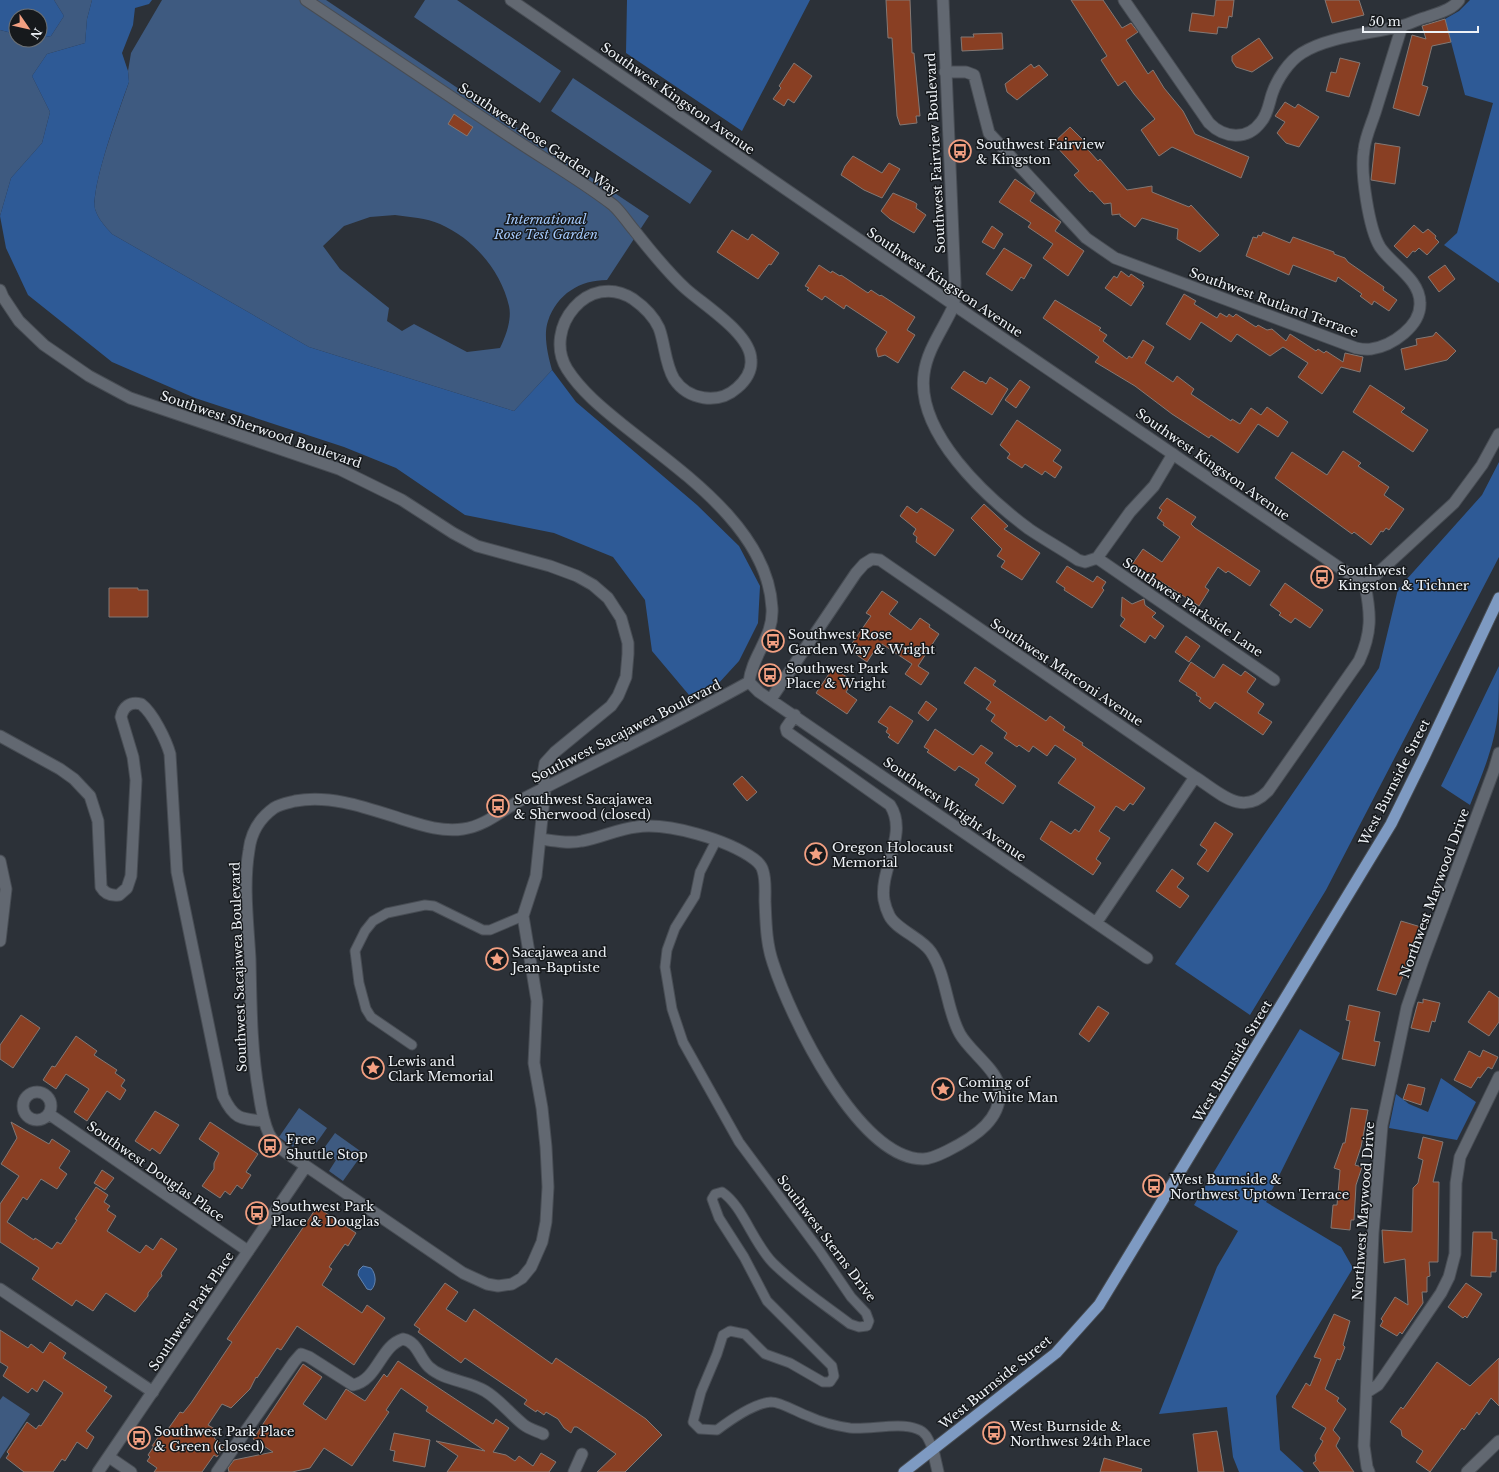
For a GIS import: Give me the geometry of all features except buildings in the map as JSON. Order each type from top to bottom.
[{"type":"main road","name":"West Burnside Street","points":[[904,1472],[1056,1353],[1086,1321],[1113,1284],[1391,824],[1499,598]]},
{"type":"street","name":"Southwest Rose Garden Way","points":[[306,0],[616,207],[683,287],[725,321],[748,345],[752,357],[750,370],[744,381],[734,391],[722,396],[710,399],[701,398],[684,389],[673,377],[658,327],[646,310],[622,293],[608,290],[594,293],[580,302],[566,317],[562,331],[561,352],[566,366],[579,385],[612,415],[706,493],[744,535],[754,550],[765,570],[773,610],[769,635],[751,669],[749,682]]},
{"type":"street","name":"Southwest Kingston Avenue","points":[[511,0],[954,305],[1365,585]]},
{"type":"street","name":"Southwest Fairview Boulevard","points":[[943,0],[954,305]]},
{"type":"street","points":[[1124,0],[1209,123],[1222,133],[1230,136],[1251,130],[1261,122],[1267,110],[1272,92],[1291,63],[1302,53],[1315,47],[1363,33],[1402,26],[1449,9],[1459,0]]},
{"type":"street","name":"Southwest Rutland Terrace","points":[[945,72],[966,72],[974,75],[989,133],[1086,238],[1101,249],[1115,258],[1356,348],[1370,350],[1380,347],[1406,331],[1419,313],[1421,302],[1417,290],[1411,280],[1390,260],[1380,247],[1372,228],[1364,175],[1364,150],[1402,26]]},
{"type":"street","name":"Southwest Sherwood Boulevard","points":[[0,290],[3,297],[20,321],[44,345],[89,376],[130,398],[339,469],[402,500],[453,533],[477,546],[550,566],[593,585],[608,598],[621,618],[628,643],[627,666],[623,686],[611,706],[555,752],[545,763],[543,775],[545,789],[536,876],[523,916]]},
{"type":"street","points":[[954,305],[930,352],[924,375],[925,397],[928,411],[939,435],[957,462],[980,486],[1029,528],[1078,560],[1085,562],[1097,558],[1130,512],[1154,486],[1173,454]]},
{"type":"street","points":[[1365,585],[1454,503],[1482,465],[1499,434]]},
{"type":"street","name":"Southwest Parkside Lane","points":[[1097,558],[1274,680]]},
{"type":"street","name":"Southwest Marconi Avenue","points":[[771,699],[856,573],[864,564],[872,559],[880,560],[1195,777],[1233,801],[1248,804],[1258,799],[1268,791],[1359,661],[1367,641],[1370,621],[1370,609],[1365,585]]},
{"type":"street","name":"Southwest Wright Avenue","points":[[749,682],[752,687],[795,715],[1147,958]]},
{"type":"street","name":"Southwest Sacajawea Boulevard","points":[[523,916],[537,1001],[534,1063],[543,1116],[548,1187],[546,1222],[542,1242],[536,1257],[522,1278],[512,1284],[498,1286],[474,1279],[439,1258],[274,1143],[264,1122],[253,1058],[246,871],[251,839],[259,822],[275,807],[284,803],[307,799],[326,799],[361,806],[427,827],[454,830],[483,824],[518,802],[749,682]]},
{"type":"street","points":[[0,736],[60,769],[85,788],[90,796],[98,821],[100,887],[109,895],[119,895],[127,888],[131,876],[136,780],[133,757],[121,717],[125,707],[131,704],[141,704],[149,713],[167,744],[170,754],[177,872],[224,1096],[236,1117],[264,1122]]},
{"type":"street","points":[[541,839],[579,842],[637,827],[657,826],[698,834],[752,857],[763,868],[769,950],[773,964],[796,1021],[849,1110],[888,1146],[905,1155],[923,1159],[943,1153],[978,1133],[991,1119],[998,1104],[998,1083],[994,1075],[961,1037],[953,1020],[936,963],[931,952],[910,933],[890,919],[884,900],[884,883],[895,836],[897,818],[893,810],[890,805],[787,732],[786,728],[795,715]]},
{"type":"street","name":"Northwest Maywood Drive","points":[[1369,1472],[1366,1467],[1364,1446],[1372,1234],[1382,1125],[1408,1007],[1423,960],[1499,753]]},
{"type":"street","points":[[1096,924],[1195,777]]},
{"type":"street","name":"Southwest Sterns Drive","points":[[716,841],[700,872],[695,896],[675,928],[666,950],[665,967],[672,1009],[683,1042],[738,1142],[819,1250],[851,1297],[866,1314],[869,1321],[867,1326],[850,1324],[774,1264],[758,1246],[734,1203],[722,1192],[715,1194],[712,1199],[718,1218],[744,1257],[766,1301],[832,1366],[834,1376],[830,1382],[823,1382],[790,1363],[765,1354],[745,1334],[730,1331],[723,1335],[717,1354],[701,1392],[693,1422],[700,1429],[717,1430],[747,1411],[760,1405],[772,1402],[809,1417],[849,1428],[904,1426],[916,1428],[927,1436],[933,1450]]},
{"type":"street","points":[[0,861],[6,889],[1,920],[0,941]]},
{"type":"street","points":[[412,1045],[372,1017],[366,1009],[359,983],[355,951],[365,931],[373,921],[387,913],[425,905],[434,906],[482,930],[490,930],[523,916]]},
{"type":"street","points":[[1367,1392],[1378,1385],[1383,1378],[1441,1294],[1449,1277],[1455,1254],[1456,1183],[1460,1157],[1499,1077]]},
{"type":"street","name":"Southwest Douglas Place","points":[[49,1114],[248,1251]]},
{"type":"street","name":"Southwest Park Place","points":[[98,1472],[306,1166]]},
{"type":"street","points":[[0,1289],[153,1392]]},
{"type":"street","points":[[217,1472],[301,1354],[309,1357],[353,1385],[364,1382],[393,1344],[403,1339],[412,1343],[417,1348],[424,1363],[436,1372],[484,1390],[505,1406],[524,1426],[543,1434]]},
{"type":"street","points":[[1467,1472],[1499,1441]]},
{"type":"street","points":[[933,1450],[938,1472]]},
{"type":"street","points":[[574,1472],[582,1454]]},
{"type":"street","points":[[109,1456],[131,1472]]},
{"type":"green space","points":[[54,0],[92,0],[87,19],[85,43],[47,54],[32,76],[50,112],[42,143],[11,178],[0,216],[0,30],[8,32],[8,48],[48,48],[48,37],[51,36],[64,16]]},
{"type":"green space","name":"International Rose Test Garden","points":[[162,0],[326,0],[649,216],[607,280],[579,286],[571,290],[557,303],[548,321],[546,333],[552,370],[514,411],[309,347],[112,234],[96,213],[95,197],[97,182],[107,146],[129,82],[128,71],[131,53]],"holes":[[[395,215],[429,220],[452,230],[475,247],[493,269],[505,293],[510,311],[508,327],[500,348],[467,352],[414,324],[402,331],[387,321],[389,308],[340,269],[323,246],[344,226],[370,217]]]},
{"type":"green space","points":[[425,0],[457,0],[561,71],[540,103],[414,17]]},
{"type":"green space","points":[[573,78],[712,171],[690,204],[551,111]]},
{"type":"green space","points":[[299,1108],[327,1128],[315,1145],[300,1136],[293,1147],[279,1137]]},
{"type":"green space","points":[[335,1133],[363,1153],[343,1181],[329,1171],[336,1160],[322,1151]]},
{"type":"green space","points":[[3,1396],[30,1414],[0,1459],[0,1400]]},
{"type":"shaded area","points":[[0,0],[54,0],[64,16],[51,36],[48,37],[48,8],[8,8],[8,32],[0,30]]},
{"type":"shaded area","points":[[92,0],[152,0],[149,4],[135,8],[133,25],[122,53],[128,71],[129,82],[107,146],[97,183],[95,198],[96,213],[112,234],[309,347],[514,411],[552,370],[576,402],[697,505],[739,546],[760,586],[758,623],[739,661],[717,685],[689,695],[652,651],[645,600],[613,557],[554,533],[465,515],[396,468],[344,447],[195,398],[112,362],[28,295],[6,248],[0,216],[11,178],[42,143],[50,112],[32,76],[47,54],[85,43],[87,19]]},
{"type":"shaded area","points":[[627,0],[810,0],[742,131],[626,53]]},
{"type":"shaded area","points":[[1470,0],[1499,0],[1499,283],[1444,245],[1457,233],[1493,103],[1465,95],[1445,19],[1459,11]]},
{"type":"shaded area","points":[[1499,462],[1499,557],[1326,890],[1250,1015],[1175,964],[1379,668],[1398,589],[1482,495]]},
{"type":"shaded area","points":[[1499,666],[1498,712],[1494,736],[1487,760],[1470,805],[1441,786]]},
{"type":"shaded area","points":[[1300,1029],[1340,1053],[1266,1202],[1341,1247],[1353,1268],[1276,1396],[1280,1450],[1304,1472],[1239,1472],[1233,1457],[1227,1407],[1159,1414],[1217,1267],[1238,1231],[1194,1205]]},
{"type":"shaded area","points":[[1441,1078],[1476,1102],[1457,1140],[1389,1128],[1396,1094],[1409,1104],[1428,1112]]},
{"type":"shaded area","points":[[363,1266],[371,1268],[374,1273],[375,1282],[371,1290],[367,1289],[358,1275],[359,1270]]},
{"type":"place","name":"Southwest Fairview & Kingston","points":[[960,151]]},
{"type":"place","name":"Southwest Kingston & Tichner","points":[[1322,577]]},
{"type":"place","name":"Southwest Rose Garden Way & Wright","points":[[773,641]]},
{"type":"place","name":"Southwest Park Place & Wright","points":[[770,675]]},
{"type":"place","name":"Southwest Sacajawea & Sherwood (closed)","points":[[498,806]]},
{"type":"place","name":"Oregon Holocaust Memorial","points":[[816,854]]},
{"type":"place","name":"Sacajawea and Jean-Baptiste","points":[[497,959]]},
{"type":"place","name":"Lewis and Clark Memorial","points":[[373,1068]]},
{"type":"place","name":"Coming of the White Man","points":[[943,1089]]},
{"type":"place","name":"Free Shuttle Stop","points":[[270,1146]]},
{"type":"place","name":"West Burnside & Northwest Uptown Terrace","points":[[1154,1186]]},
{"type":"place","name":"Southwest Park Place & Douglas","points":[[257,1213]]},
{"type":"place","name":"West Burnside & Northwest 24th Place","points":[[994,1433]]},
{"type":"place","name":"Southwest Park Place & Green (closed)","points":[[139,1438]]}]
